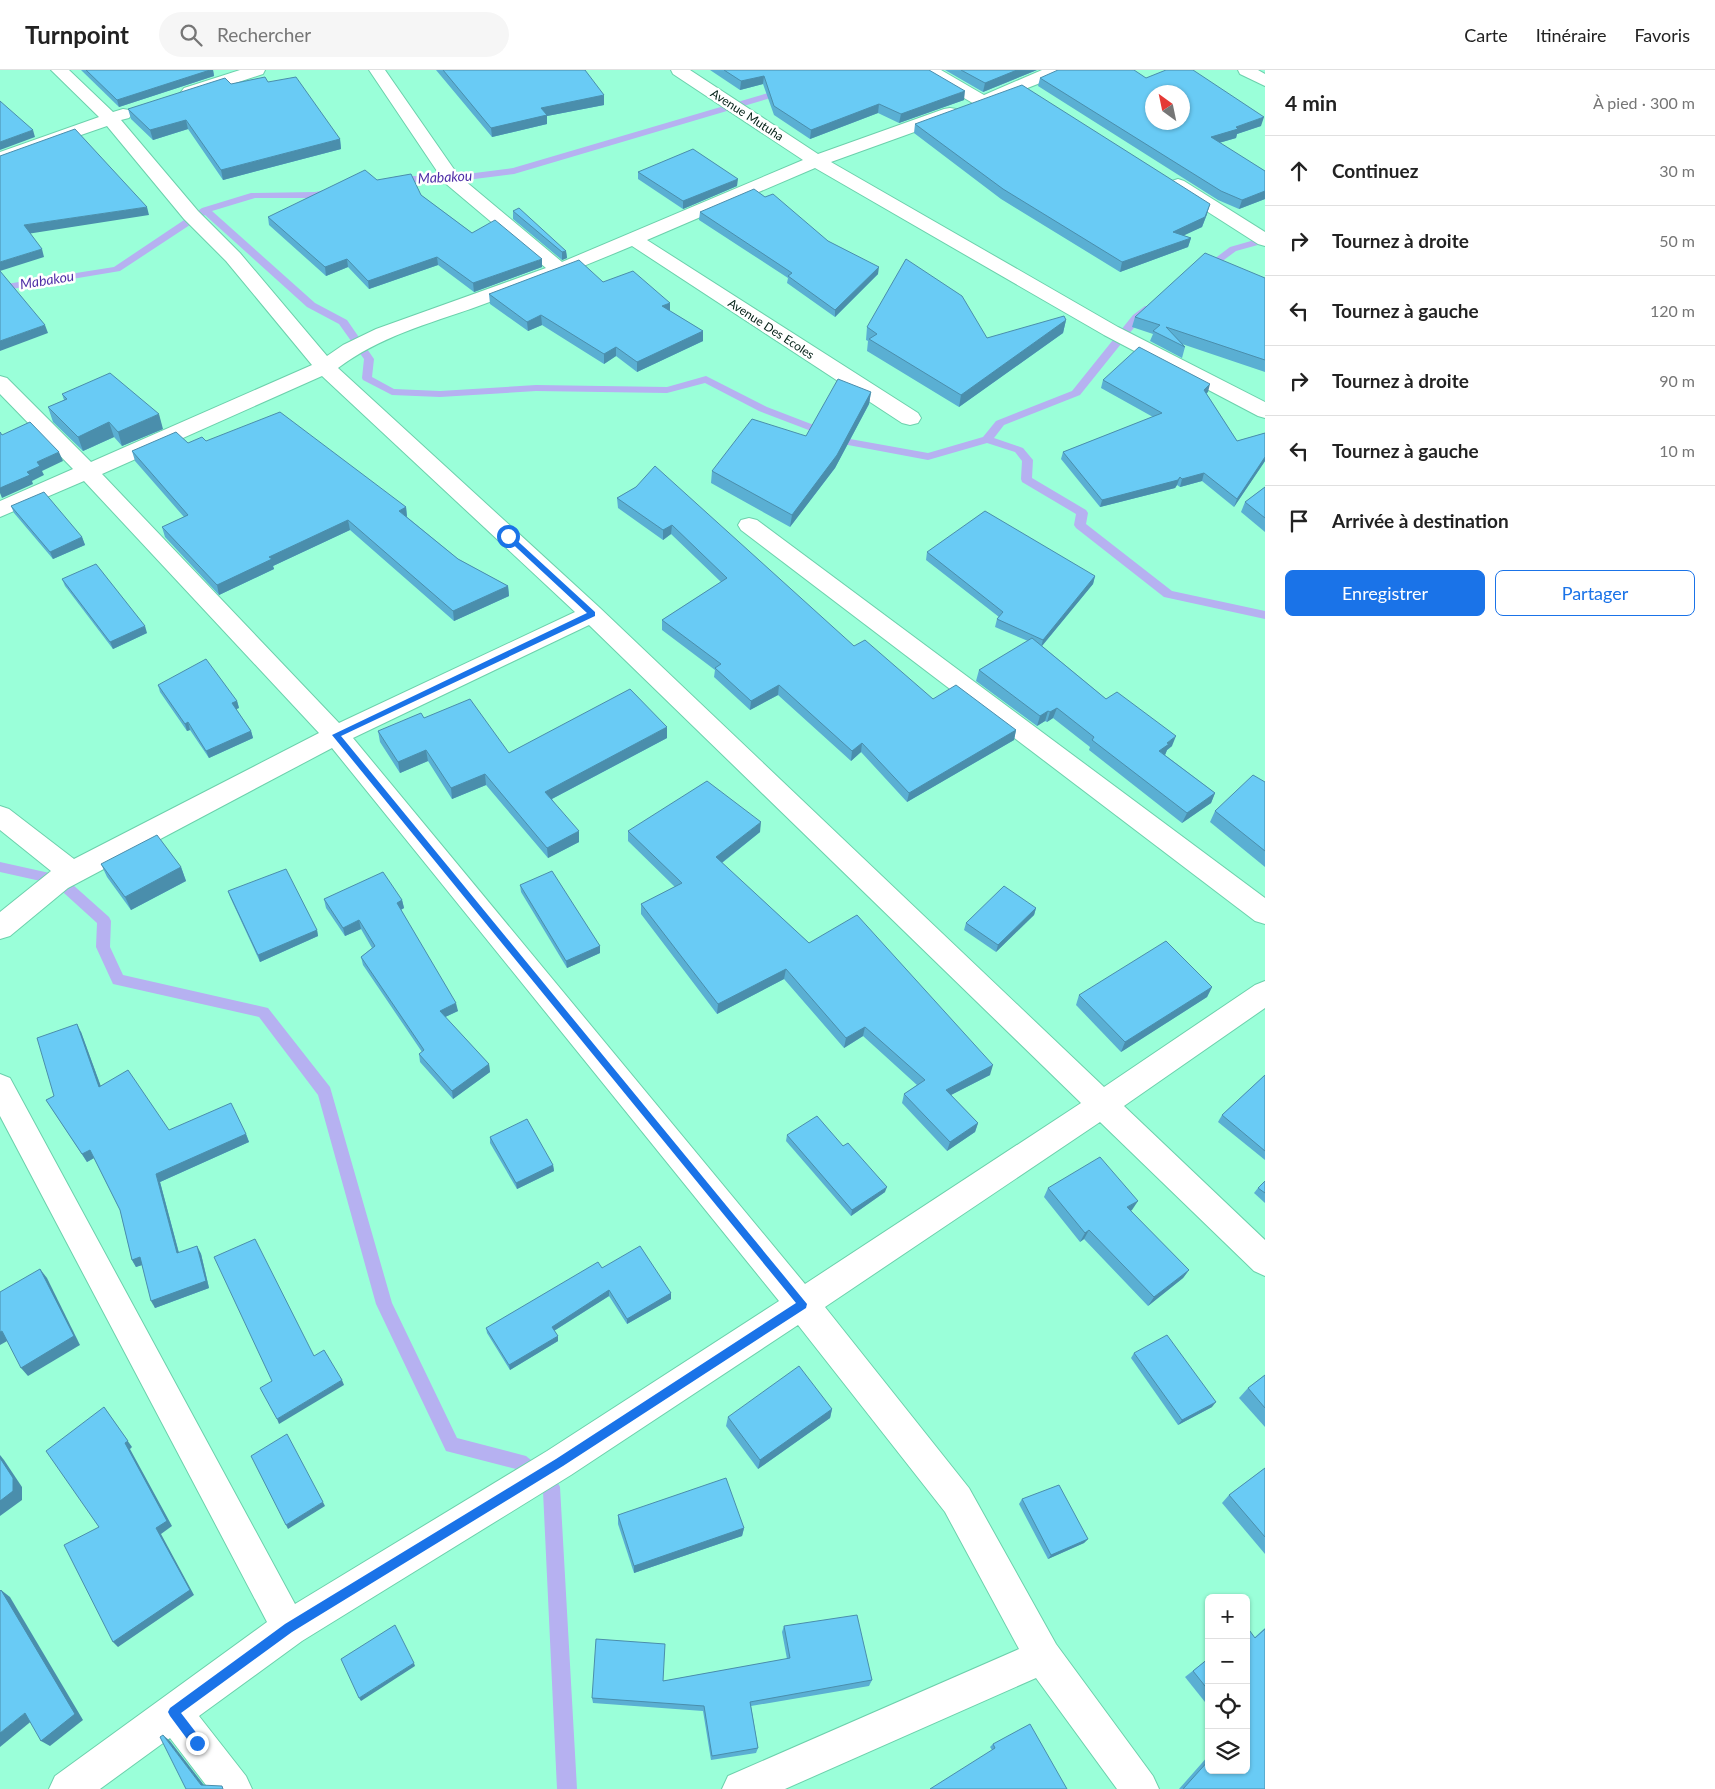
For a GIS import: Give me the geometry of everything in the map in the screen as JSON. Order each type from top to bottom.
[{"type":"street","points":[[59,70],[110,118],[194,218],[233,257],[325,367],[592,614],[1265,1261]]},
{"type":"street","points":[[174,97],[257,70]]},
{"type":"street","points":[[377,70],[451,179],[560,270]]},
{"type":"street","name":"Avenue Mutuha","points":[[679,70],[816,160],[1111,331],[1265,411]]},
{"type":"street","points":[[929,70],[982,101]]},
{"type":"street","points":[[0,510],[325,367],[350,349],[383,333],[560,270],[816,160],[982,101],[1057,70]]},
{"type":"street","points":[[1246,70],[1265,81]]},
{"type":"street","points":[[1021,86],[1038,96]]},
{"type":"street","points":[[0,158],[137,109]]},
{"type":"street","points":[[1162,175],[1265,240]]},
{"type":"street","name":"Avenue Des Ecoles","points":[[633,240],[910,418]]},
{"type":"street","points":[[0,382],[87,471],[336,735],[802,1304],[957,1500],[1043,1657],[1140,1789]]},
{"type":"street","points":[[749,525],[1265,913]]},
{"type":"street","points":[[0,928],[58,880],[336,735],[592,614]]},
{"type":"street","points":[[0,816],[72,873]]},
{"type":"street","points":[[68,1789],[289,1628],[559,1463],[1102,1105],[1265,993]]},
{"type":"street","points":[[0,1087],[289,1628]]},
{"type":"street","points":[[741,1789],[1043,1657]]},
{"type":"street","points":[[173,1712],[233,1789]]},
{"type":"building","points":[[86,70],[210,70],[117,100]]},
{"type":"building","points":[[443,70],[585,70],[604,95],[541,108],[547,115],[491,128]]},
{"type":"building","points":[[724,70],[929,70],[965,91],[901,114],[879,104],[811,130],[774,106],[764,76],[741,81]]},
{"type":"building","points":[[961,70],[1017,70],[985,83]]},
{"type":"building","points":[[1058,70],[1134,70],[1146,78],[1166,70],[1193,70],[1264,117],[1236,127],[1238,129],[1211,137],[1265,171],[1265,191],[1242,200],[1221,191],[1040,78]]},
{"type":"building","points":[[265,77],[268,82],[296,77],[340,139],[221,170],[186,120],[150,130],[128,109],[225,78],[231,84]]},
{"type":"building","points":[[1022,85],[1210,204],[1205,217],[1173,232],[1191,238],[1122,262],[1003,189],[915,124]]},
{"type":"building","points":[[0,101],[33,130],[0,142]]},
{"type":"building","points":[[75,129],[147,207],[24,225],[42,249],[0,262],[0,156]]},
{"type":"building","points":[[693,149],[738,179],[683,201],[638,172]]},
{"type":"building","points":[[365,170],[377,180],[411,174],[421,195],[472,233],[495,220],[542,259],[473,283],[437,257],[368,281],[347,259],[325,267],[268,217]]},
{"type":"building","points":[[754,189],[765,197],[773,194],[828,241],[879,267],[835,310],[788,276],[792,273],[700,212]]},
{"type":"building","points":[[519,208],[566,251],[562,252],[513,211]]},
{"type":"building","points":[[1205,253],[1265,278],[1265,360],[1166,327],[1185,347],[1153,331],[1160,325],[1135,317]]},
{"type":"building","points":[[906,259],[962,296],[987,338],[1064,316],[1066,320],[961,395],[869,339],[877,334],[867,327]]},
{"type":"building","points":[[579,260],[603,282],[633,271],[670,303],[662,306],[703,331],[637,362],[616,347],[604,354],[541,315],[527,322],[489,294]]},
{"type":"building","points":[[0,271],[45,325],[0,341]]},
{"type":"building","points":[[1139,347],[1210,384],[1204,390],[1237,441],[1265,433],[1265,457],[1237,499],[1204,473],[1182,479],[1180,477],[1178,480],[1102,500],[1063,452],[1162,413],[1103,380]]},
{"type":"building","points":[[110,373],[159,414],[118,432],[109,422],[78,437],[48,407],[67,399],[62,394]]},
{"type":"building","points":[[838,379],[871,392],[837,455],[792,515],[712,471],[752,419],[806,436]]},
{"type":"building","points":[[280,412],[406,507],[399,511],[458,559],[508,586],[453,611],[348,520],[269,557],[272,559],[217,585],[162,527],[188,515],[132,451],[176,432],[188,443],[202,437],[206,441]]},
{"type":"building","points":[[30,422],[59,452],[37,462],[40,466],[27,472],[30,475],[0,488],[0,432],[2,435]]},
{"type":"building","points":[[655,466],[854,646],[865,640],[933,699],[956,685],[1016,730],[909,793],[862,743],[852,751],[779,685],[751,701],[715,668],[721,664],[662,620],[727,578],[672,525],[663,530],[617,498],[636,487]]},
{"type":"building","points":[[1265,487],[1265,518],[1245,502]]},
{"type":"building","points":[[44,492],[82,537],[50,552],[11,506]]},
{"type":"building","points":[[985,511],[1095,576],[1043,640],[997,619],[1003,612],[927,552]]},
{"type":"building","points":[[96,564],[145,626],[110,642],[62,579]]},
{"type":"building","points":[[1032,638],[1106,699],[1117,692],[1176,736],[1159,751],[1215,793],[1187,813],[1092,740],[1094,737],[1057,708],[1040,716],[979,670]]},
{"type":"building","points":[[206,659],[237,701],[232,703],[251,731],[206,751],[188,722],[185,724],[158,685]]},
{"type":"building","points":[[630,689],[667,727],[545,792],[579,831],[547,848],[485,774],[451,788],[426,750],[398,762],[378,731],[421,713],[424,718],[470,699],[509,753]]},
{"type":"building","points":[[1253,775],[1265,782],[1265,851],[1215,811]]},
{"type":"building","points":[[707,781],[761,822],[716,857],[809,943],[857,915],[993,1065],[946,1090],[978,1123],[950,1142],[904,1094],[925,1080],[865,1027],[846,1038],[786,969],[718,1004],[641,904],[682,883],[628,831]]},
{"type":"building","points":[[157,835],[181,867],[125,897],[101,864]]},
{"type":"building","points":[[286,869],[317,930],[258,955],[228,891]]},
{"type":"building","points":[[552,871],[600,946],[566,961],[520,885]]},
{"type":"building","points":[[383,872],[402,900],[397,903],[456,1003],[440,1011],[489,1064],[452,1091],[419,1054],[424,1050],[361,957],[375,946],[359,920],[343,928],[324,899]]},
{"type":"building","points":[[1004,886],[1036,908],[998,945],[966,923]]},
{"type":"building","points":[[1166,941],[1212,987],[1125,1042],[1079,995]]},
{"type":"building","points":[[77,1024],[99,1087],[128,1070],[169,1130],[231,1103],[246,1134],[156,1174],[177,1253],[197,1246],[206,1281],[151,1301],[140,1257],[132,1260],[120,1210],[90,1150],[82,1154],[46,1100],[54,1096],[37,1038]]},
{"type":"building","points":[[1265,1075],[1265,1151],[1222,1115]]},
{"type":"building","points":[[817,1116],[843,1146],[848,1143],[887,1187],[852,1210],[787,1135]]},
{"type":"building","points":[[527,1119],[553,1165],[516,1183],[490,1137]]},
{"type":"building","points":[[1100,1157],[1138,1201],[1127,1207],[1189,1270],[1154,1297],[1089,1230],[1085,1233],[1048,1188]]},
{"type":"building","points":[[1265,1181],[1265,1193],[1258,1188]]},
{"type":"building","points":[[255,1239],[314,1356],[324,1350],[342,1380],[277,1419],[260,1388],[272,1381],[214,1257]]},
{"type":"building","points":[[640,1246],[671,1293],[627,1319],[609,1290],[552,1327],[558,1336],[509,1365],[486,1328],[598,1262],[602,1268]]},
{"type":"building","points":[[40,1269],[74,1336],[21,1368],[2,1331],[0,1332],[0,1292]]},
{"type":"building","points":[[1167,1335],[1216,1402],[1182,1420],[1134,1353]]},
{"type":"building","points":[[799,1366],[832,1409],[760,1460],[728,1417]]},
{"type":"building","points":[[1265,1375],[1265,1408],[1248,1388]]},
{"type":"building","points":[[104,1407],[128,1441],[125,1443],[167,1521],[156,1528],[190,1590],[113,1642],[64,1545],[99,1527],[46,1451]]},
{"type":"building","points":[[287,1434],[323,1502],[286,1525],[251,1456]]},
{"type":"building","points":[[0,1458],[13,1478],[13,1491],[0,1501]]},
{"type":"building","points":[[1265,1468],[1265,1537],[1229,1495]]},
{"type":"building","points":[[726,1478],[744,1528],[634,1566],[618,1515]]},
{"type":"building","points":[[1059,1485],[1088,1539],[1051,1555],[1022,1499]]},
{"type":"building","points":[[1,1590],[75,1714],[41,1741],[25,1713],[0,1733]]},
{"type":"building","points":[[857,1615],[872,1680],[750,1702],[758,1748],[712,1756],[704,1706],[592,1698],[596,1639],[665,1644],[663,1681],[790,1658],[784,1626]]},
{"type":"building","points":[[395,1625],[414,1663],[359,1698],[341,1659]]},
{"type":"building","points":[[1265,1629],[1265,1789],[1183,1789],[1205,1764],[1205,1774],[1250,1774],[1250,1631],[1255,1638]]},
{"type":"building","points":[[1205,1661],[1205,1686],[1193,1671]]},
{"type":"building","points":[[1030,1724],[1067,1789],[930,1789],[995,1748],[993,1744]]},
{"type":"building","points":[[163,1735],[201,1785],[222,1786],[223,1789],[186,1789],[160,1737]]},
{"type":"waterway","name":"Mabakou","points":[[396,179],[451,179],[514,171],[778,93],[784,89]]},
{"type":"waterway","name":"Mabakou","points":[[205,210],[254,195],[315,195],[331,192]]},
{"type":"waterway","name":"Mabakou","points":[[0,288],[117,269],[205,210]]},
{"type":"waterway","points":[[205,210],[311,305],[343,322],[369,359],[367,378],[392,392],[440,394],[536,388],[667,390],[706,379],[763,409],[848,442],[928,457],[987,439]]},
{"type":"waterway","points":[[1206,269],[1233,249],[1265,240]]},
{"type":"waterway","points":[[987,439],[1000,423],[1076,393],[1137,317],[1149,308]]},
{"type":"waterway","points":[[987,439],[1019,450],[1028,460],[1026,479],[1082,513],[1080,525],[1168,594],[1265,615]]},
{"type":"waterway","points":[[0,867],[58,880],[104,921],[103,947],[118,980],[263,1012],[325,1092],[384,1304],[452,1445],[520,1462],[551,1487],[567,1789]]},
{"type":"route","points":[[197,1743],[173,1712],[289,1628],[559,1463],[802,1304],[336,735],[592,614],[508,536]]}]
